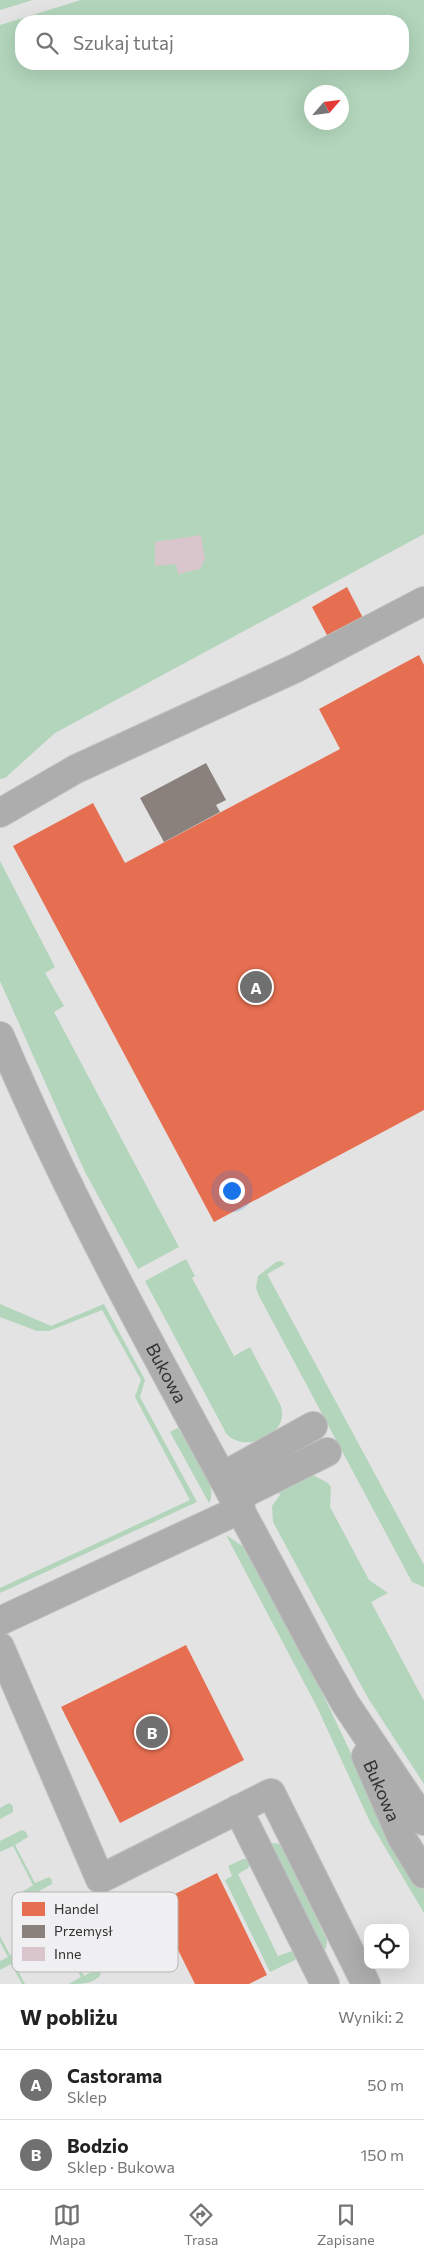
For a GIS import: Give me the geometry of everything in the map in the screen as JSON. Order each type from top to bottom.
[{"type":"street","points":[[0,813],[76,769],[296,668],[424,601]]},
{"type":"street","name":"Bukowa","points":[[0,1036],[41,1129],[98,1246],[344,1703],[384,1801],[402,1838],[424,1874]]},
{"type":"street","points":[[233,1494],[313,1426]]},
{"type":"street","points":[[0,1620],[233,1494],[327,1452]]},
{"type":"street","points":[[0,1646],[100,1879],[271,1793],[366,1984]]},
{"type":"street","name":"Bukowa","points":[[344,1703],[424,1821]]},
{"type":"street","points":[[238,1809],[325,1984]]},
{"type":"green space","points":[[0,0],[33,0],[0,10]]},
{"type":"green space","points":[[81,0],[424,0],[424,534],[55,733],[5,778],[0,779],[0,25],[15,20],[15,70],[409,70],[409,15],[32,15]]},
{"type":"green space","points":[[0,861],[55,967],[45,973],[64,1006],[54,1012],[179,1247],[138,1269],[85,1172],[0,981]]},
{"type":"green space","points":[[186,1259],[195,1276],[192,1278],[234,1356],[250,1347],[280,1404],[282,1415],[279,1425],[273,1433],[264,1438],[254,1442],[243,1442],[234,1439],[226,1433],[145,1281]]},
{"type":"green space","points":[[281,1261],[285,1264],[267,1274],[424,1565],[424,1587],[412,1582],[258,1294],[256,1287],[258,1276],[276,1262]]},
{"type":"green space","points":[[0,1304],[51,1326],[104,1304],[145,1380],[140,1397],[197,1502],[0,1593],[0,1588],[190,1500],[135,1397],[141,1380],[102,1310],[49,1331],[37,1331],[0,1317]]},
{"type":"green space","points":[[178,1428],[196,1454],[207,1475],[211,1495],[209,1503],[170,1432]]},
{"type":"green space","points":[[311,1474],[328,1483],[331,1487],[330,1507],[369,1580],[388,1593],[371,1602],[424,1701],[424,1784],[368,1698],[273,1522],[272,1506],[280,1495],[275,1487]]},
{"type":"green space","points":[[226,1535],[244,1547],[306,1659],[389,1833],[424,1890],[424,1913],[370,1822],[317,1707]]},
{"type":"green space","points":[[9,1803],[13,1806],[13,1812],[0,1819],[0,1808]]},
{"type":"green space","points":[[22,1830],[26,1832],[28,1837],[15,1845],[35,1883],[49,1877],[52,1880],[52,1884],[40,1892],[22,1892],[33,1885],[13,1846],[0,1852],[0,1841]]},
{"type":"green space","points":[[273,1843],[279,1844],[282,1847],[327,1940],[326,1949],[319,1947],[271,1845]]},
{"type":"green space","points":[[243,1859],[250,1859],[252,1864],[238,1874],[278,1956],[292,1951],[297,1957],[295,1960],[270,1972],[225,1880],[232,1876],[228,1866]]},
{"type":"green space","points":[[0,1936],[10,1955],[12,1954],[12,1966],[11,1964],[0,1970],[0,1961],[8,1957],[0,1942]]},
{"type":"green space","points":[[15,1972],[19,1972],[25,1984],[22,1984]]},
{"type":"green space","points":[[78,1972],[82,1972],[84,1976],[91,1972],[101,1973],[99,1977],[87,1983],[69,1984],[81,1977]]},
{"type":"building: Handel","points":[[347,587],[363,618],[328,637],[312,607]]},
{"type":"building: Handel","points":[[419,655],[424,665],[424,1110],[214,1222],[13,846],[93,803],[125,863],[340,749],[319,709]]},
{"type":"building: Handel","points":[[186,1645],[244,1760],[120,1823],[61,1707]]},
{"type":"building: Handel","points":[[217,1873],[267,1975],[249,1984],[195,1984],[178,1950],[178,1892]]},
{"type":"building: Przemysł","points":[[206,763],[226,800],[216,805],[220,812],[164,842],[140,798]]},
{"type":"building: Inne","points":[[201,535],[205,559],[200,569],[178,574],[176,564],[155,566],[155,542]]},
{"type":"place","name":"Castorama","points":[[256,987]]},
{"type":"place","name":"Bodzio","points":[[152,1732]]}]
